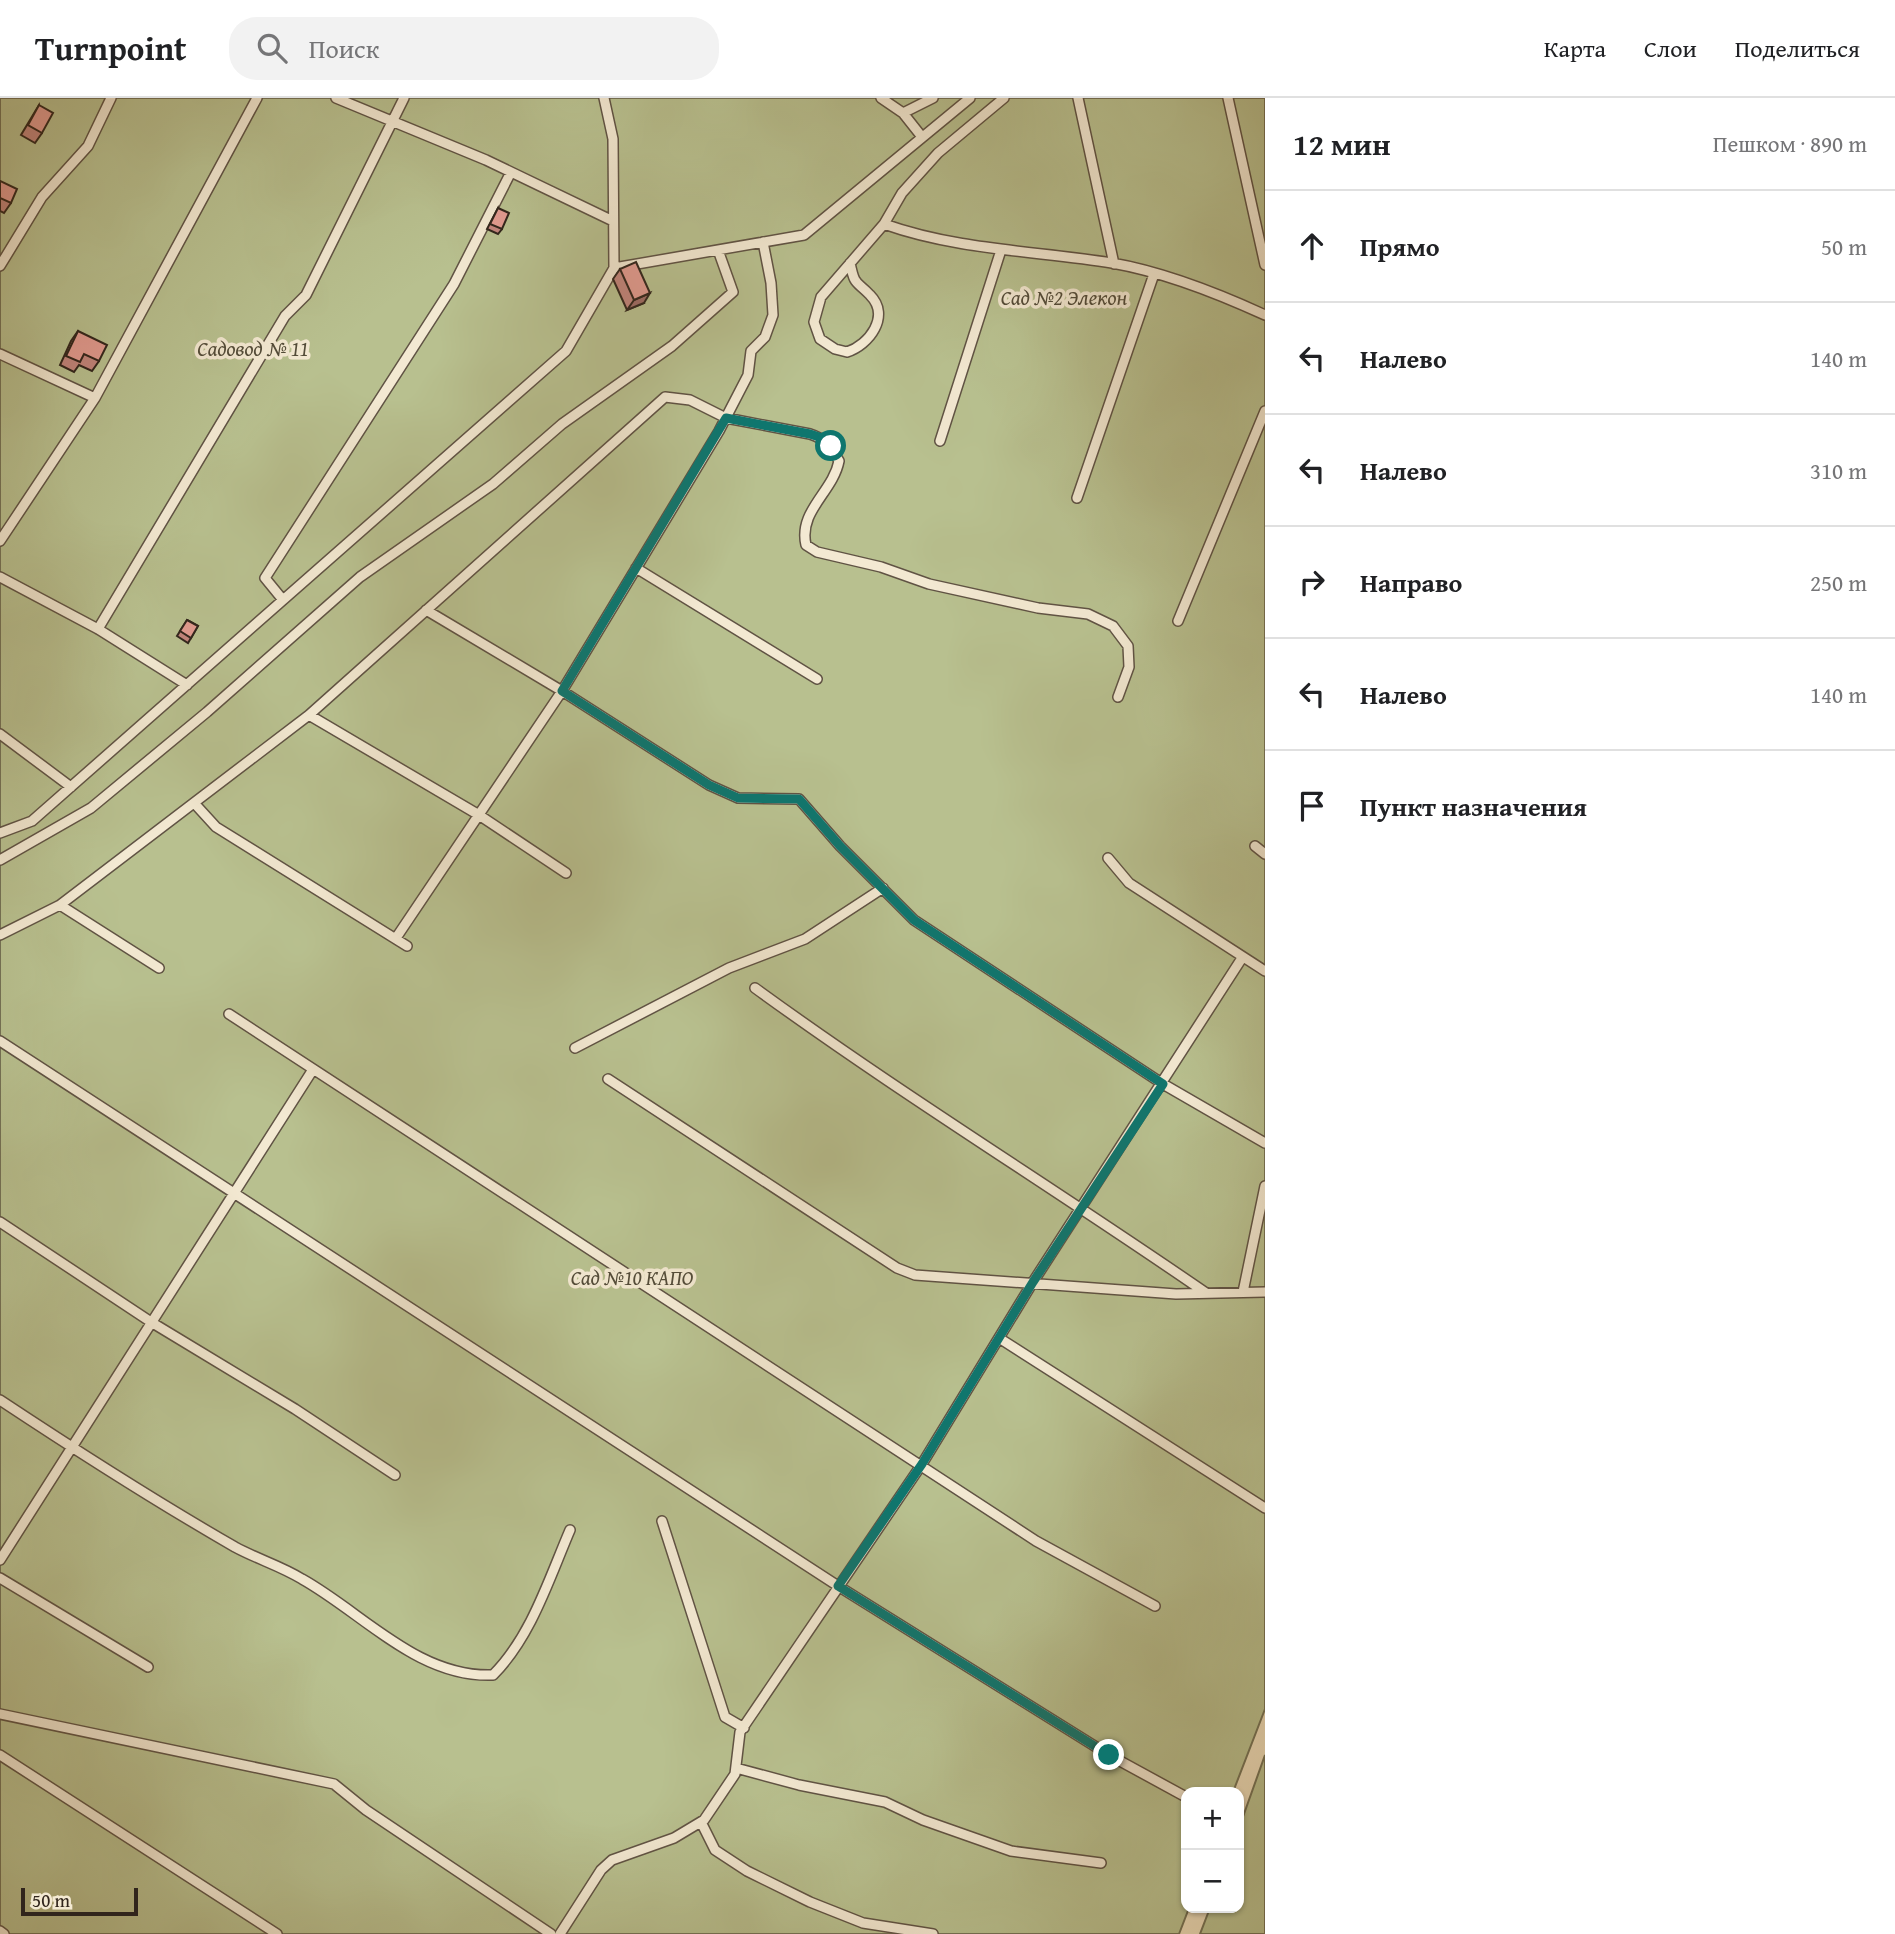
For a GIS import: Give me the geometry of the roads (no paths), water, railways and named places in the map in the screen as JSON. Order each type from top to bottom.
[{"type":"lane","points":[[0,266],[42,197],[88,146],[111,98]]},
{"type":"lane","points":[[0,541],[95,398],[257,98]]},
{"type":"lane","points":[[336,98],[511,172],[613,221]]},
{"type":"lane","points":[[98,629],[285,316],[306,295],[395,122],[404,98]]},
{"type":"lane","points":[[0,833],[32,821],[566,351],[614,268],[613,139],[604,98]]},
{"type":"lane","points":[[881,98],[903,113],[922,137]]},
{"type":"lane","points":[[903,113],[933,98]]},
{"type":"lane","points":[[614,268],[804,235],[970,98]]},
{"type":"lane","points":[[850,263],[859,288],[870,295],[877,307],[877,328],[867,342],[848,352],[835,349],[820,339],[814,321],[821,297],[850,263],[884,224],[902,192],[938,153],[1004,98]]},
{"type":"lane","points":[[1078,98],[1114,264]]},
{"type":"lane","points":[[1228,98],[1265,265]]},
{"type":"lane","points":[[283,600],[265,578],[454,284],[511,172]]},
{"type":"lane","points":[[884,224],[908,233],[1001,250],[1114,264],[1154,274],[1265,314]]},
{"type":"lane","points":[[396,938],[562,691],[726,418],[748,375],[751,351],[765,337],[773,315],[771,283],[763,242]]},
{"type":"lane","points":[[0,860],[91,808],[207,712],[360,577],[494,484],[562,424],[672,346],[733,292],[718,250]]},
{"type":"lane","points":[[940,441],[1001,250]]},
{"type":"lane","points":[[1077,498],[1154,274]]},
{"type":"lane","points":[[0,354],[95,398]]},
{"type":"lane","points":[[0,935],[60,905],[309,715],[665,397],[690,400],[726,418],[810,434],[822,438],[831,446],[839,461],[836,477],[818,499],[805,523],[806,545],[817,552],[881,567],[929,584],[1038,608],[1088,614],[1113,625],[1128,646],[1129,667],[1118,697]]},
{"type":"lane","points":[[1178,621],[1265,411]]},
{"type":"lane","points":[[636,568],[817,679]]},
{"type":"lane","points":[[0,577],[98,629],[187,685]]},
{"type":"lane","points":[[425,610],[562,691],[709,785],[738,798],[799,799],[914,920],[1163,1084],[1265,1143]]},
{"type":"lane","points":[[309,715],[479,815],[566,873]]},
{"type":"lane","points":[[0,734],[71,787]]},
{"type":"lane","points":[[195,804],[216,827],[407,946]]},
{"type":"lane","points":[[1255,846],[1265,854]]},
{"type":"lane","points":[[1108,858],[1129,883],[1265,971]]},
{"type":"lane","points":[[575,1048],[729,968],[805,939],[883,888]]},
{"type":"lane","points":[[60,905],[159,968]]},
{"type":"lane","points":[[561,1934],[601,1870],[612,1860],[674,1838],[701,1822],[736,1774],[744,1728],[922,1464],[1033,1282],[1084,1208],[1242,958]]},
{"type":"lane","points":[[755,988],[861,1065],[1084,1208],[1206,1293]]},
{"type":"lane","points":[[229,1014],[312,1071],[922,1464],[1036,1541],[1155,1606]]},
{"type":"lane","points":[[0,1041],[838,1586],[1109,1755],[1181,1794]]},
{"type":"lane","points":[[0,1560],[312,1071]]},
{"type":"lane","points":[[608,1079],[897,1268],[915,1275],[1176,1294],[1265,1292]]},
{"type":"lane","points":[[1244,1292],[1265,1186]]},
{"type":"lane","points":[[0,1222],[151,1322],[295,1409],[395,1475]]},
{"type":"lane","points":[[999,1338],[1265,1508]]},
{"type":"lane","points":[[0,1400],[71,1447],[233,1545],[312,1584],[427,1663],[473,1676],[493,1675],[508,1660],[541,1600],[570,1530]]},
{"type":"lane","points":[[662,1521],[725,1717],[744,1728]]},
{"type":"lane","points":[[0,1578],[148,1667]]},
{"type":"lane","points":[[0,1714],[334,1784],[366,1810],[551,1934]]},
{"type":"lane","points":[[0,1755],[277,1934]]},
{"type":"lane","points":[[736,1768],[799,1785],[884,1802],[923,1820],[1012,1851],[1101,1863]]},
{"type":"lane","points":[[701,1822],[715,1850],[747,1871],[863,1923],[933,1934]]},
{"type":"park label","name":"Сад №2 Элекон","points":[[1064,298]]},
{"type":"park label","name":"Садовод № 11","points":[[253,349]]},
{"type":"park label","name":"Сад №10 КАПО","points":[[632,1278]]}]
